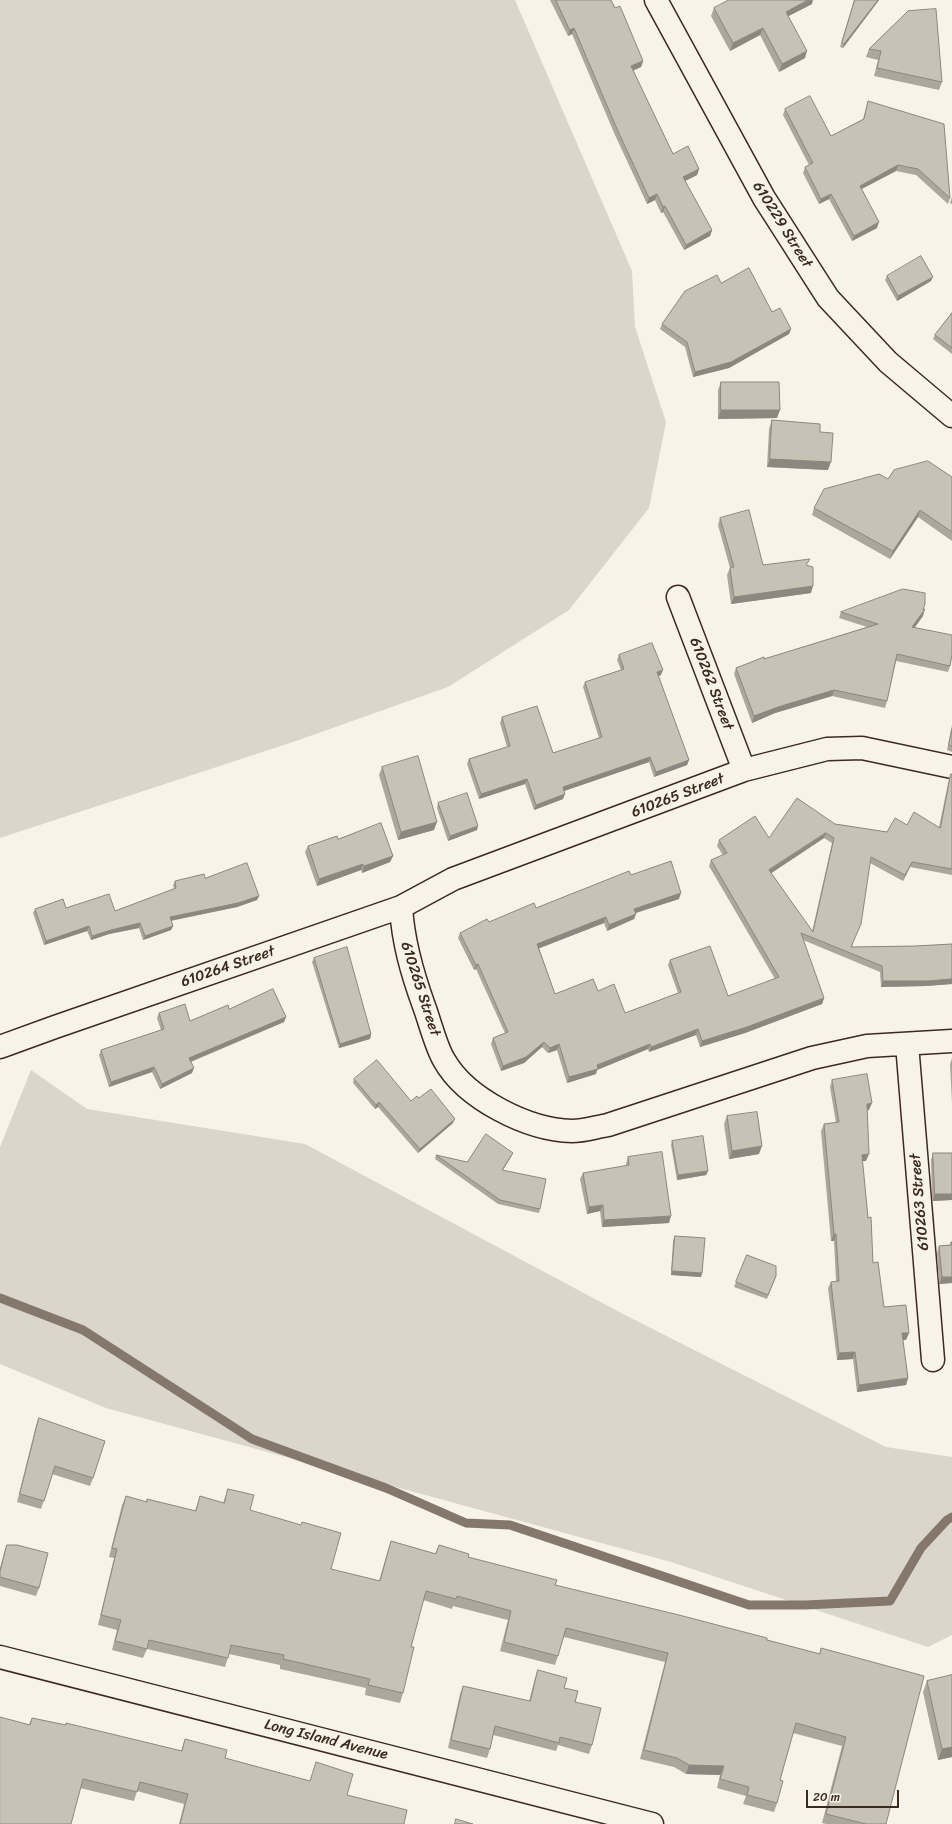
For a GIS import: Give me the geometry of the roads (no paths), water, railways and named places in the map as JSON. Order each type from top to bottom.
[{"type":"street","name":"610229 Street","points":[[660,1],[764,198],[828,298],[888,362],[952,416]]},
{"type":"street","name":"610262 Street","points":[[678,597],[744,770]]},
{"type":"street","name":"610265 Street","points":[[952,767],[862,748],[827,749],[744,770],[453,878],[401,907],[403,933],[416,984],[444,1060],[463,1085],[495,1107],[535,1125],[572,1131],[608,1125],[812,1058],[867,1046],[952,1041]]},
{"type":"street","name":"610264 Street","points":[[0,1047],[55,1026],[401,907]]},
{"type":"street","name":"610263 Street","points":[[907,1044],[934,1360]]},
{"type":"street","name":"Long Island Avenue","points":[[0,1657],[652,1824]]},
{"type":"waterway","points":[[0,1298],[83,1330],[252,1439],[386,1488],[466,1523],[510,1525],[749,1605],[805,1605],[890,1601],[921,1548],[947,1520],[952,1517]]}]
